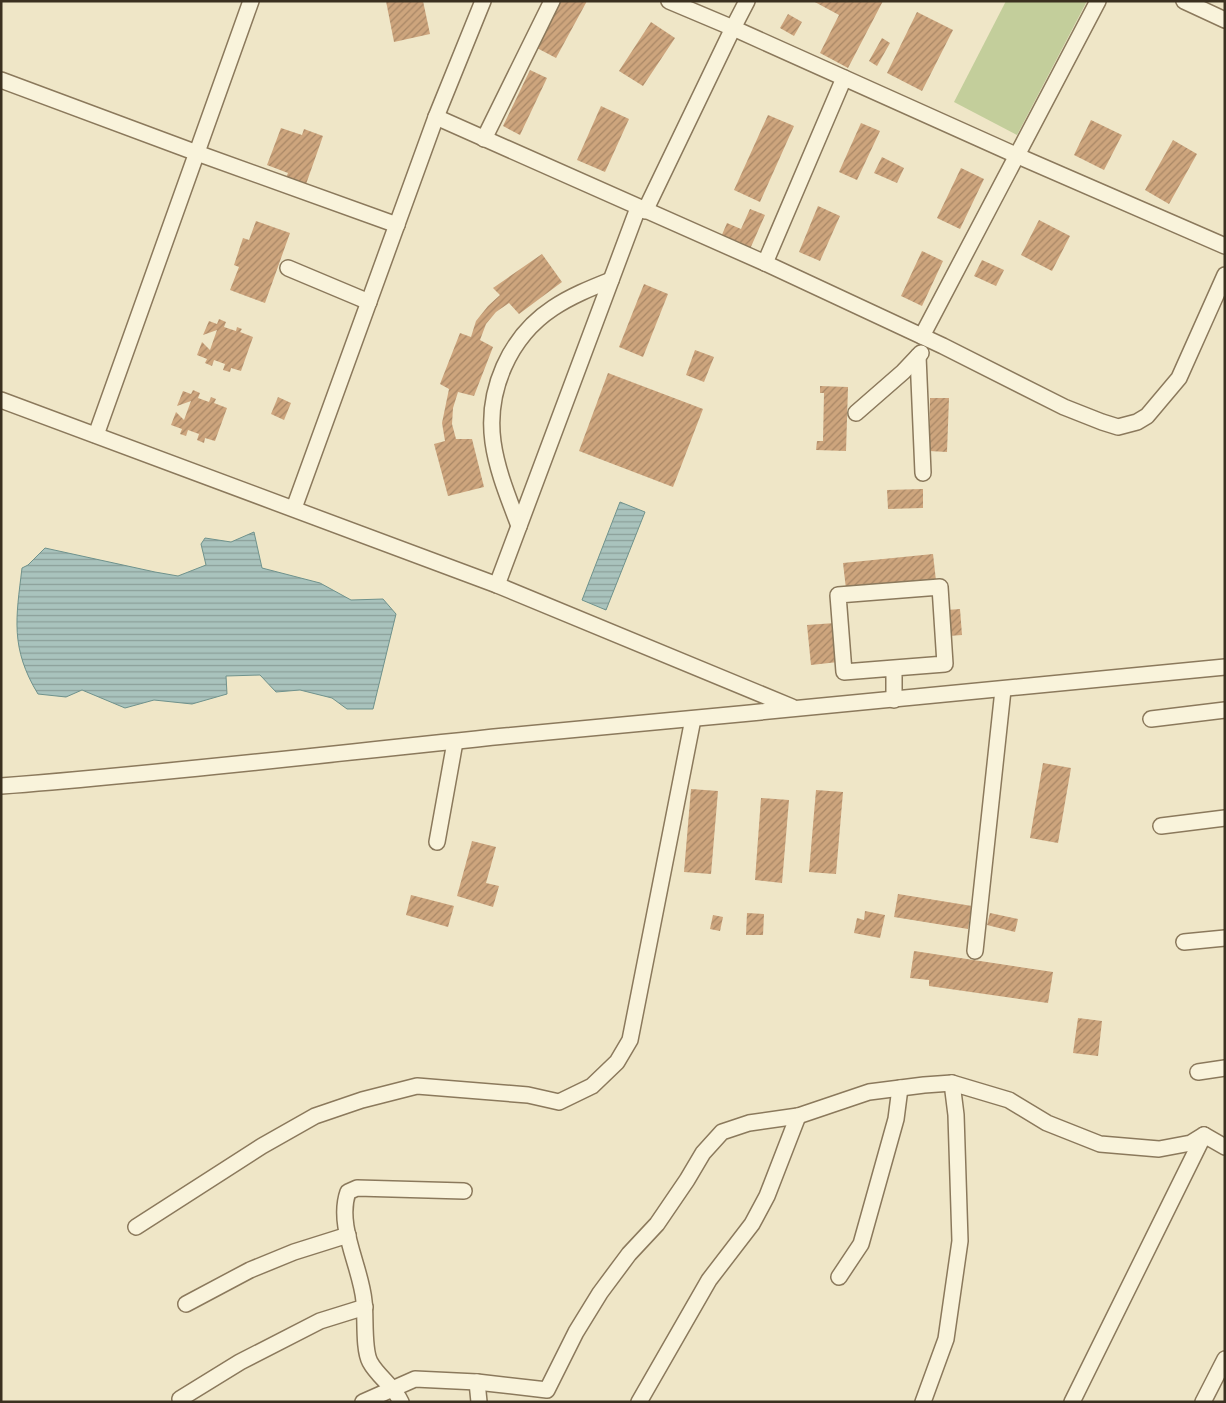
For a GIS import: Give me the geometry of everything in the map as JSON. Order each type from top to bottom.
[{"type":"street","points":[[96,435],[251,1]]},
{"type":"street","points":[[294,508],[436,117],[483,1]]},
{"type":"street","points":[[484,139],[552,1]]},
{"type":"street","points":[[669,1],[1225,246]]},
{"type":"street","points":[[497,585],[611,280],[641,209],[747,1]]},
{"type":"street","points":[[856,413],[903,372],[918,356],[1010,166],[1018,156],[1098,1]]},
{"type":"street","points":[[1184,1],[1225,20]]},
{"type":"street","points":[[765,263],[844,78]]},
{"type":"street","points":[[1,80],[197,153],[397,224]]},
{"type":"street","points":[[436,117],[765,263],[927,338],[1064,407],[1102,422],[1118,426],[1137,422],[1147,416],[1179,378],[1225,275]]},
{"type":"street","points":[[288,268],[369,302]]},
{"type":"street","points":[[519,526],[503,481],[493,442],[494,394],[501,371],[524,335],[542,316],[579,294],[611,280]]},
{"type":"street","points":[[918,356],[923,473]]},
{"type":"street","points":[[1,400],[497,585],[794,708]]},
{"type":"street","points":[[940,587],[945,664],[894,668],[844,672],[838,595],[940,587]]},
{"type":"street","points":[[1,786],[91,779],[794,708],[1003,690],[1225,667]]},
{"type":"street","points":[[894,668],[894,700]]},
{"type":"street","points":[[975,951],[1003,690]]},
{"type":"street","points":[[1151,719],[1225,710]]},
{"type":"street","points":[[136,1228],[262,1146],[314,1116],[362,1100],[417,1086],[528,1096],[559,1102],[592,1086],[617,1062],[630,1040],[693,719]]},
{"type":"street","points":[[437,842],[454,742]]},
{"type":"street","points":[[1161,826],[1225,818]]},
{"type":"street","points":[[1184,942],[1225,938]]},
{"type":"street","points":[[1198,1072],[1225,1068]]},
{"type":"street","points":[[923,1402],[946,1340],[960,1241],[956,1115],[952,1083]]},
{"type":"street","points":[[363,1402],[414,1379],[477,1382],[547,1390],[576,1332],[600,1293],[629,1254],[657,1224],[687,1180],[702,1153],[722,1132],[749,1123],[798,1116],[868,1092],[952,1083],[1009,1100],[1047,1123],[1100,1144],[1159,1149],[1191,1143],[1204,1135]]},
{"type":"street","points":[[839,1277],[861,1244],[896,1119],[900,1088]]},
{"type":"street","points":[[640,1402],[709,1280],[752,1224],[767,1196],[798,1116]]},
{"type":"street","points":[[1204,1135],[1225,1147]]},
{"type":"street","points":[[1072,1402],[1204,1135]]},
{"type":"street","points":[[401,1402],[370,1362],[367,1350],[365,1307],[360,1276],[348,1235],[344,1213],[345,1200],[348,1192],[357,1188],[464,1191]]},
{"type":"street","points":[[186,1304],[250,1270],[294,1252],[348,1235]]},
{"type":"street","points":[[180,1400],[240,1362],[320,1322],[365,1307]]},
{"type":"street","points":[[1202,1402],[1225,1360]]},
{"type":"street","points":[[477,1382],[479,1402]]},
{"type":"green space","points":[[1006,1],[1087,1],[1017,135],[954,102]]},
{"type":"water","points":[[620,502],[645,512],[606,610],[582,600]]},
{"type":"water","points":[[254,532],[262,568],[320,583],[351,600],[383,599],[396,614],[373,709],[347,709],[332,698],[300,690],[276,692],[260,675],[226,676],[227,694],[192,704],[154,700],[125,708],[82,690],[66,697],[38,694],[23,662],[19,647],[17,618],[22,568],[28,565],[45,548],[178,576],[206,565],[201,544],[205,538],[231,542]]},
{"type":"building","points":[[386,1],[423,1],[430,34],[394,42]]},
{"type":"building","points":[[561,1],[587,1],[556,58],[537,48]]},
{"type":"building","points":[[813,1],[883,1],[848,68],[820,53],[839,15]]},
{"type":"building","points":[[917,12],[953,30],[922,91],[887,73]]},
{"type":"building","points":[[788,14],[802,22],[794,36],[780,28]]},
{"type":"building","points":[[651,22],[675,38],[643,86],[619,71]]},
{"type":"building","points":[[882,38],[890,43],[877,66],[869,61]]},
{"type":"building","points":[[530,70],[547,78],[520,135],[503,126]]},
{"type":"building","points":[[601,106],[629,119],[605,172],[577,160]]},
{"type":"building","points":[[768,115],[794,126],[760,202],[734,190]]},
{"type":"building","points":[[1091,120],[1122,135],[1104,170],[1074,155]]},
{"type":"building","points":[[861,123],[880,131],[857,180],[839,172]]},
{"type":"building","points":[[281,128],[302,135],[304,129],[323,136],[305,187],[285,180],[288,173],[267,165]]},
{"type":"building","points":[[1173,140],[1197,154],[1169,204],[1145,190]]},
{"type":"building","points":[[882,157],[904,168],[897,183],[874,173]]},
{"type":"building","points":[[961,168],[984,179],[960,229],[937,218]]},
{"type":"building","points":[[818,206],[840,216],[820,261],[799,252]]},
{"type":"building","points":[[750,209],[765,215],[750,249],[721,237],[727,223],[741,229]]},
{"type":"building","points":[[1039,220],[1070,236],[1052,271],[1021,255]]},
{"type":"building","points":[[256,221],[290,233],[265,303],[230,290],[239,267],[234,265],[243,238],[249,240]]},
{"type":"building","points":[[922,251],[943,261],[922,306],[901,296]]},
{"type":"building","points":[[542,254],[562,282],[519,314],[509,303],[496,312],[486,324],[480,340],[493,347],[474,396],[458,392],[453,408],[452,424],[456,439],[472,439],[484,487],[448,496],[434,444],[445,441],[442,423],[449,389],[440,384],[460,333],[471,337],[476,321],[500,295],[493,288]]},
{"type":"building","points":[[982,260],[1004,270],[996,286],[974,276]]},
{"type":"building","points":[[644,284],[668,294],[643,357],[619,347]]},
{"type":"building","points":[[219,319],[226,322],[224,327],[236,331],[237,327],[242,329],[240,332],[253,337],[241,371],[231,368],[230,372],[223,370],[225,364],[214,360],[212,366],[205,363],[207,359],[197,355],[202,342],[210,350],[217,330],[203,335],[209,321],[217,324]]},
{"type":"building","points":[[695,350],[714,357],[704,382],[686,375]]},
{"type":"building","points":[[608,373],[703,409],[673,487],[579,451]]},
{"type":"building","points":[[820,386],[848,387],[846,451],[816,450],[817,441],[823,441],[824,393],[820,393]]},
{"type":"building","points":[[193,390],[200,393],[198,398],[209,402],[211,397],[216,399],[214,403],[227,408],[215,441],[205,438],[204,443],[197,440],[199,434],[188,430],[186,436],[180,434],[182,429],[171,425],[176,412],[184,420],[191,401],[177,406],[183,391],[191,394]]},
{"type":"building","points":[[278,397],[291,403],[284,420],[271,414]]},
{"type":"building","points":[[930,398],[949,398],[947,452],[929,451]]},
{"type":"building","points":[[923,489],[923,508],[888,509],[887,490]]},
{"type":"building","points":[[933,554],[936,581],[846,589],[843,563]]},
{"type":"building","points":[[960,609],[962,635],[949,636],[947,610]]},
{"type":"building","points":[[835,623],[838,662],[811,665],[807,625]]},
{"type":"building","points":[[1043,763],[1071,768],[1058,843],[1030,838]]},
{"type":"building","points":[[691,789],[718,791],[711,874],[684,872]]},
{"type":"building","points":[[816,790],[843,792],[836,874],[809,872]]},
{"type":"building","points":[[761,798],[789,800],[782,883],[755,880]]},
{"type":"building","points":[[472,841],[496,847],[486,883],[499,886],[493,907],[457,896]]},
{"type":"building","points":[[898,894],[972,906],[968,929],[894,917]]},
{"type":"building","points":[[411,895],[454,906],[448,927],[406,915]]},
{"type":"building","points":[[865,911],[885,915],[880,938],[854,933],[857,918],[864,920]]},
{"type":"building","points":[[747,913],[764,914],[763,935],[746,935]]},
{"type":"building","points":[[990,913],[1018,919],[1015,932],[987,925]]},
{"type":"building","points":[[713,915],[723,917],[720,931],[710,929]]},
{"type":"building","points":[[914,951],[1053,972],[1048,1003],[929,986],[929,980],[910,978]]},
{"type":"building","points":[[1078,1018],[1102,1021],[1098,1056],[1073,1053]]}]
